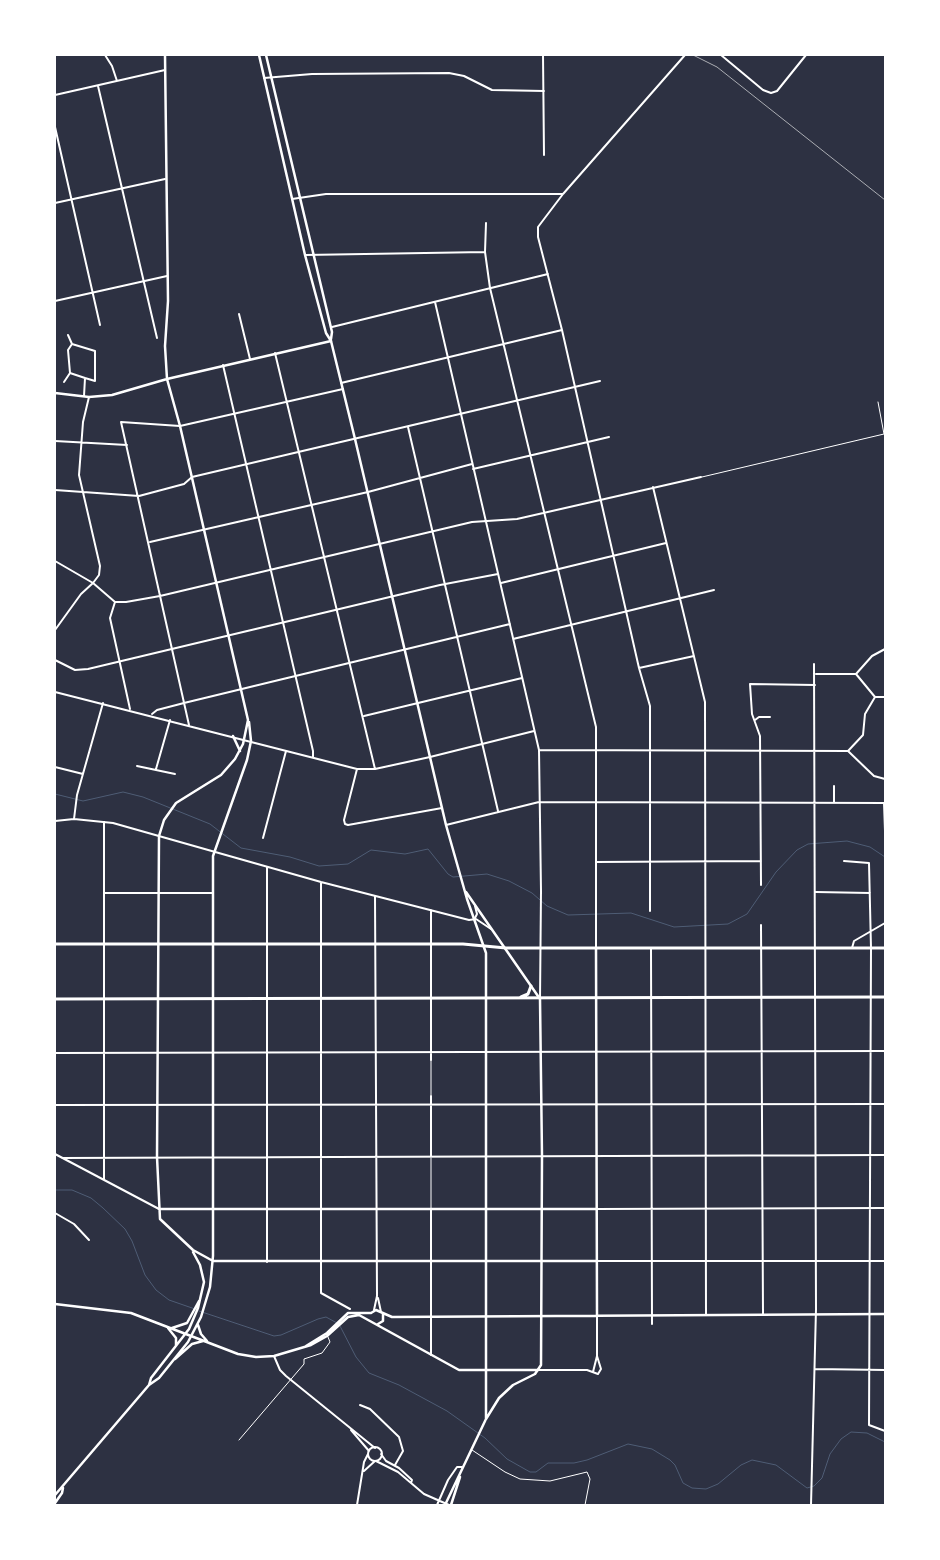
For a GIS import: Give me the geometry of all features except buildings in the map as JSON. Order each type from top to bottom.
[{"type":"main road","points":[[55,944],[104,946],[430,945],[506,948],[651,949],[885,948]]},
{"type":"main road","points":[[521,997],[528,994],[531,986]]},
{"type":"main road","points":[[55,999],[521,997],[540,999],[761,999],[885,997]]},
{"type":"street","points":[[105,55],[112,66],[117,81]]},
{"type":"street","points":[[55,1495],[63,1488],[149,1385],[155,1382],[174,1360],[191,1336],[201,1317],[210,1290],[213,1261],[213,851],[243,772],[251,741],[248,720],[192,477],[166,379],[165,352],[168,276],[164,55]]},
{"type":"street","points":[[258,55],[305,255],[326,333],[331,341]]},
{"type":"street","points":[[266,55],[312,254],[331,327],[331,341],[356,439],[446,825],[473,920],[486,953],[486,1419]]},
{"type":"street","points":[[543,55],[544,155]]},
{"type":"street","points":[[650,911],[650,706],[639,668],[562,330],[538,238],[538,227],[563,194],[685,55]]},
{"type":"street","points":[[721,55],[763,90],[770,93],[777,91],[806,55]]},
{"type":"street","points":[[55,95],[165,70]]},
{"type":"street","points":[[264,78],[271,76],[449,73],[464,76],[492,90],[544,91]]},
{"type":"street","points":[[98,86],[157,338]]},
{"type":"street","points":[[55,127],[73,199],[100,325]]},
{"type":"street","points":[[55,203],[166,179]]},
{"type":"street","points":[[292,199],[341,194],[563,194]]},
{"type":"street","points":[[343,1320],[356,1315],[370,1319],[458,1370],[538,1370],[600,1373],[601,1369],[597,1356],[596,1261],[596,862],[598,750],[595,719],[529,456],[490,288],[485,252],[486,223]]},
{"type":"street","points":[[305,255],[485,252]]},
{"type":"street","points":[[331,327],[548,274]]},
{"type":"street","points":[[55,301],[168,276]]},
{"type":"street","points":[[435,302],[539,750],[541,891],[541,1365],[538,1370],[506,1390],[486,1419],[448,1505]]},
{"type":"street","points":[[239,314],[250,359]]},
{"type":"street","points":[[341,383],[504,346],[562,330]]},
{"type":"street","points":[[68,335],[72,344],[95,351],[95,381],[70,373]]},
{"type":"street","points":[[55,393],[84,397],[112,395],[166,379],[331,341]]},
{"type":"street","points":[[64,382],[70,373],[68,350],[72,344]]},
{"type":"street","points":[[275,353],[301,452],[375,769]]},
{"type":"street","points":[[223,366],[313,757]]},
{"type":"street","points":[[84,397],[85,378]]},
{"type":"street","points":[[55,490],[84,494],[139,496],[184,484],[192,477],[600,381]]},
{"type":"street","points":[[189,725],[171,650],[150,542],[121,422],[180,426],[343,389]]},
{"type":"street","points":[[55,630],[81,594],[93,583],[99,574],[100,566],[78,475],[80,443],[89,397]]},
{"type":"street","points":[[55,561],[93,583],[115,602],[160,596],[472,522],[517,519],[544,514],[884,434],[878,402]]},
{"type":"street","points":[[408,426],[498,811]]},
{"type":"street","points":[[473,469],[609,437]]},
{"type":"street","points":[[55,441],[127,445]]},
{"type":"street","points":[[150,542],[312,503],[368,492],[472,464]]},
{"type":"street","points":[[653,487],[705,702],[706,1314]]},
{"type":"street","points":[[501,583],[666,543]]},
{"type":"street","points":[[55,660],[76,670],[171,650],[282,622],[498,574]]},
{"type":"street","points":[[513,639],[714,590]]},
{"type":"street","points":[[115,602],[110,618],[130,710]]},
{"type":"street","points":[[151,715],[157,710],[184,703],[510,624]]},
{"type":"street","points":[[815,674],[856,674],[872,656],[885,649]]},
{"type":"street","points":[[639,668],[694,656]]},
{"type":"street","points":[[811,1505],[816,1315],[816,892],[813,850],[815,802],[814,664]]},
{"type":"street","points":[[856,674],[875,697]]},
{"type":"street","points":[[363,716],[522,678]]},
{"type":"street","points":[[761,884],[760,731],[754,720],[751,707],[750,684],[815,685]]},
{"type":"street","points":[[55,692],[357,769],[375,769],[534,731]]},
{"type":"street","points":[[875,697],[885,697]]},
{"type":"street","points":[[848,751],[863,735],[865,714],[875,697]]},
{"type":"street","points":[[74,819],[77,795],[103,703]]},
{"type":"street","points":[[754,720],[759,717],[770,718]]},
{"type":"street","points":[[156,769],[170,720]]},
{"type":"street","points":[[248,720],[240,752],[226,771],[176,803],[168,814],[159,836],[157,1157],[159,1209],[162,1223],[193,1250],[213,1261],[267,1262],[486,1260],[542,1262],[885,1261]]},
{"type":"street","points":[[233,736],[240,752]]},
{"type":"street","points":[[263,838],[286,750]]},
{"type":"street","points":[[539,750],[651,752],[848,751],[874,776],[885,779]]},
{"type":"street","points":[[55,766],[83,774]]},
{"type":"street","points":[[137,766],[175,774]]},
{"type":"street","points":[[357,769],[344,820],[345,824],[442,808]]},
{"type":"street","points":[[834,786],[834,802]]},
{"type":"street","points":[[446,825],[539,802],[706,804],[842,802],[885,803],[885,831]]},
{"type":"street","points":[[55,821],[74,819],[104,822],[159,836],[320,882],[482,922],[496,934]]},
{"type":"street","points":[[104,822],[104,1180]]},
{"type":"street","points":[[596,862],[761,861]]},
{"type":"street","points":[[844,861],[869,863],[871,932],[871,1315],[869,1424],[885,1431]]},
{"type":"street","points":[[267,867],[267,1262]]},
{"type":"street","points":[[320,882],[322,1293],[350,1309]]},
{"type":"street","points":[[466,892],[472,898],[540,999]]},
{"type":"street","points":[[816,892],[870,893]]},
{"type":"street","points":[[104,893],[213,893]]},
{"type":"street","points":[[370,1319],[377,1296],[375,896]]},
{"type":"street","points":[[472,898],[477,913],[473,920]]},
{"type":"street","points":[[430,1355],[431,910]]},
{"type":"street","points":[[852,949],[854,941],[885,923]]},
{"type":"street","points":[[761,925],[761,1261],[763,1315]]},
{"type":"street","points":[[651,949],[650,1208],[652,1324]]},
{"type":"street","points":[[55,1053],[885,1051]]},
{"type":"street","points":[[55,1105],[885,1104]]},
{"type":"street","points":[[55,1154],[159,1209],[885,1208]]},
{"type":"street","points":[[62,1158],[885,1156]]},
{"type":"street","points":[[55,1213],[74,1224],[89,1240]]},
{"type":"street","points":[[149,1385],[151,1378],[185,1334],[200,1300],[203,1287],[203,1273],[193,1250]]},
{"type":"street","points":[[376,1324],[382,1321],[382,1313],[377,1296]]},
{"type":"street","points":[[55,1304],[123,1311],[245,1355],[274,1356],[315,1344],[327,1336],[351,1312],[371,1313]]},
{"type":"street","points":[[374,1310],[392,1317],[485,1314],[597,1316],[885,1314]]},
{"type":"street","points":[[169,1328],[185,1325],[194,1314]]},
{"type":"street","points":[[198,1324],[200,1333],[206,1342]]},
{"type":"street","points":[[169,1328],[176,1338],[176,1347]]},
{"type":"street","points":[[306,1346],[331,1331]]},
{"type":"street","points":[[239,1440],[304,1364],[304,1359],[322,1353],[330,1342],[327,1336]]},
{"type":"street","points":[[174,1360],[192,1344],[206,1342]]},
{"type":"street","points":[[274,1356],[280,1370],[290,1380],[376,1448],[386,1461],[395,1465],[412,1480],[411,1484]]},
{"type":"street","points":[[593,1372],[597,1356]]},
{"type":"street","points":[[594,1366],[599,1365]]},
{"type":"street","points":[[814,1369],[885,1370]]},
{"type":"street","points":[[360,1405],[370,1409],[400,1437],[403,1451],[395,1465]]},
{"type":"street","points":[[351,1430],[368,1453],[369,1458],[398,1472],[424,1494],[448,1505]]},
{"type":"street","points":[[356,1505],[368,1453],[376,1448]]},
{"type":"street","points":[[472,1450],[505,1472],[520,1478],[550,1481],[588,1472],[590,1479],[585,1505]]},
{"type":"street","points":[[364,1471],[381,1454]]},
{"type":"street","points":[[437,1505],[455,1469],[459,1466],[464,1467]]},
{"type":"street","points":[[448,1505],[456,1481],[460,1477]]},
{"type":"street","points":[[55,1503],[63,1488]]},
{"type":"waterway","points":[[55,794],[83,801],[123,792],[143,797],[210,824],[241,848],[290,857],[319,866],[348,864],[371,850],[405,854],[428,849],[448,874],[453,877],[487,874],[509,881],[532,893],[547,906],[568,915],[631,913],[674,927],[728,924],[747,914],[776,872],[797,850],[808,844],[847,841],[870,847],[885,857]]},
{"type":"waterway","points":[[55,1190],[72,1190],[91,1198],[103,1208],[125,1229],[132,1241],[145,1275],[156,1290],[169,1300],[195,1309]]},
{"type":"waterway","points":[[199,1311],[274,1336],[326,1317],[337,1323]]},
{"type":"waterway","points":[[340,1326],[356,1357],[369,1373],[399,1385],[447,1411],[485,1438],[507,1459],[530,1472],[536,1472],[548,1463],[574,1463],[587,1460],[628,1444],[652,1449],[670,1460],[675,1465],[683,1483],[692,1488],[706,1489],[718,1484],[741,1465],[752,1460],[776,1465],[807,1488],[814,1486],[822,1478],[830,1454],[841,1439],[851,1432],[867,1433],[885,1442]]},
{"type":"railway","points":[[693,55],[717,67],[885,200]]}]
